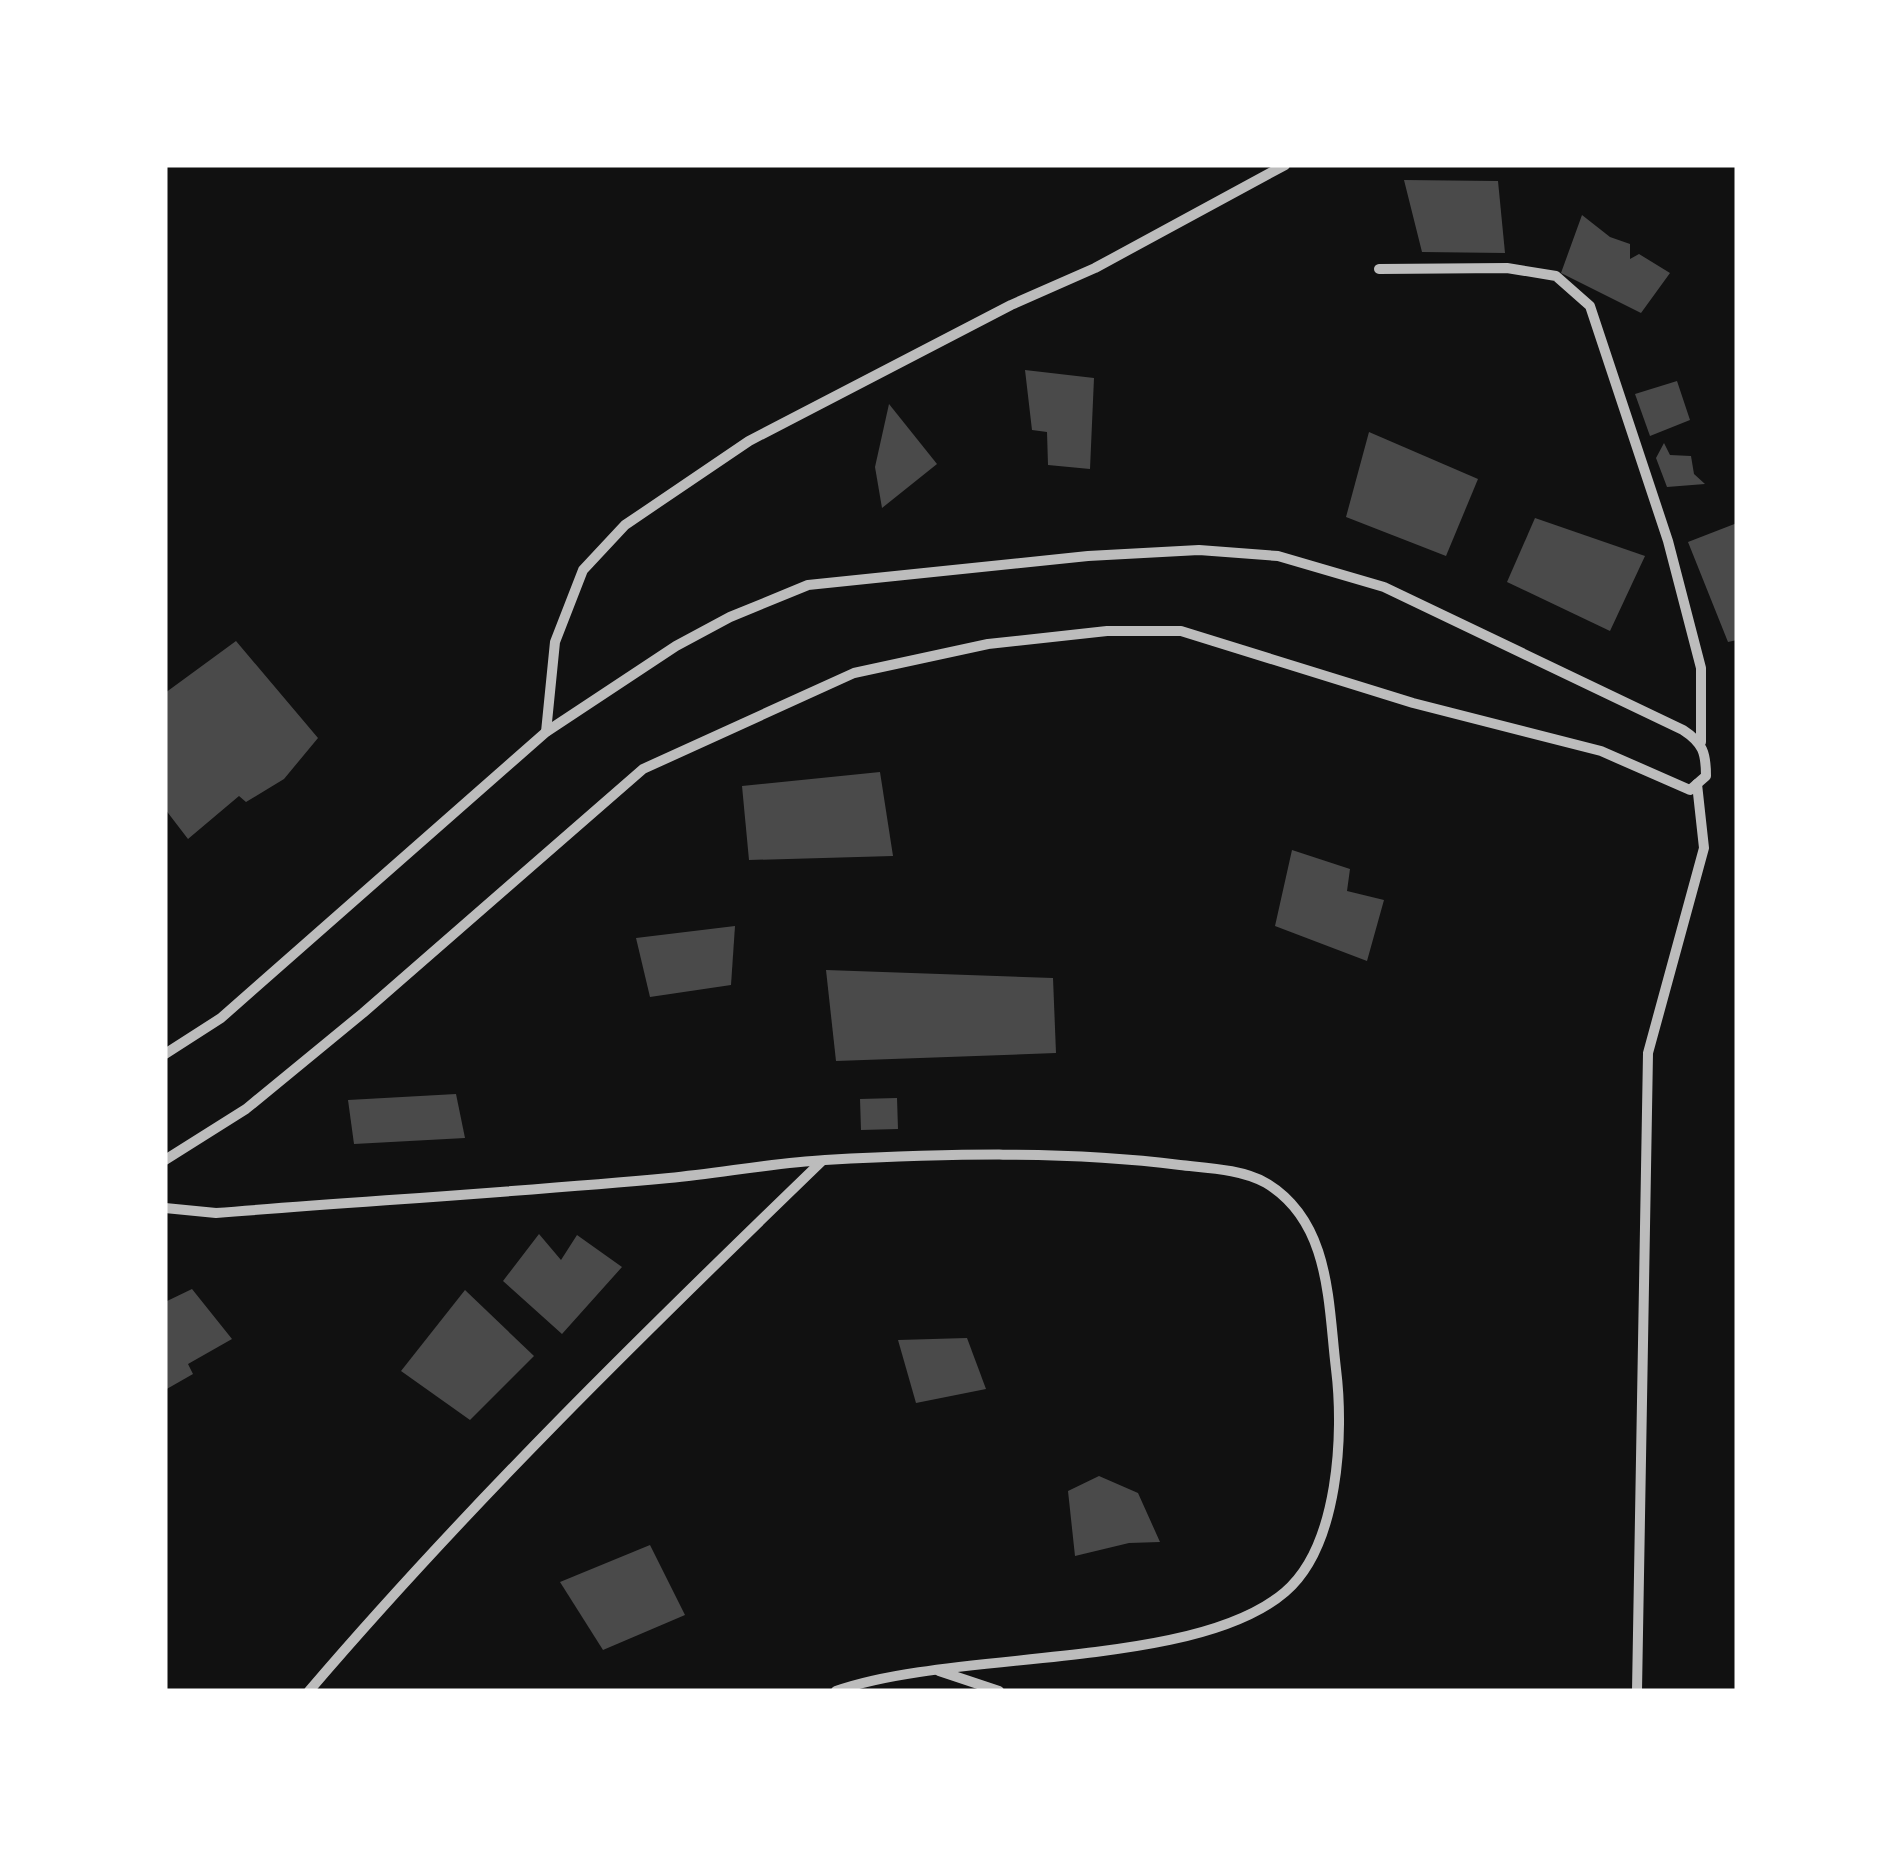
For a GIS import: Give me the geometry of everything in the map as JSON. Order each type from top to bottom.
[{"type":"street","points":[[546,732],[555,642],[582,570],[625,525],[749,441],[1010,305],[1095,268],[1286,165]]},
{"type":"street","points":[[165,1160],[246,1108],[363,1014],[643,769],[854,672],[988,644],[1106,630],[1181,631],[1414,703],[1602,751],[1690,790],[1706,776],[1701,742],[1701,668],[1668,542],[1590,306],[1556,276],[1507,268],[1379,270]]},
{"type":"street","points":[[165,1054],[220,1018],[546,732],[676,646],[730,617],[808,586],[1088,556],[1199,550],[1278,556],[1384,587],[1598,686],[1701,742]]},
{"type":"street","points":[[1638,1691],[1648,1053],[1704,848],[1697,784]]},
{"type":"street","points":[[165,1208],[216,1213],[669,1178],[822,1160],[1104,1155],[1219,1170],[1264,1182],[1292,1206],[1311,1230],[1325,1270],[1341,1403],[1336,1475],[1324,1524],[1287,1591],[1253,1611],[1198,1633],[934,1669],[836,1691]]},
{"type":"street","points":[[308,1691],[409,1574],[670,1304],[822,1160]]},
{"type":"street","points":[[934,1669],[1000,1691]]},
{"type":"building","points":[[1404,180],[1498,181],[1505,253],[1422,252]]},
{"type":"building","points":[[1582,215],[1610,237],[1630,244],[1630,259],[1639,254],[1670,273],[1641,313],[1561,273]]},
{"type":"building","points":[[1025,370],[1094,378],[1090,469],[1048,465],[1047,432],[1032,430]]},
{"type":"building","points":[[1677,381],[1690,420],[1650,436],[1635,394]]},
{"type":"building","points":[[889,404],[937,464],[882,508],[875,467]]},
{"type":"building","points":[[1369,432],[1478,479],[1446,556],[1346,517]]},
{"type":"building","points":[[1664,443],[1670,455],[1691,456],[1694,474],[1705,484],[1667,487],[1656,458]]},
{"type":"building","points":[[1535,518],[1645,556],[1610,631],[1507,582]]},
{"type":"building","points":[[1737,523],[1737,640],[1728,642],[1688,542]]},
{"type":"building","points":[[236,641],[318,738],[284,779],[246,802],[239,796],[188,839],[165,809],[165,693]]},
{"type":"building","points":[[880,772],[893,856],[749,860],[742,786]]},
{"type":"building","points":[[1292,850],[1350,869],[1347,891],[1384,900],[1367,961],[1275,926]]},
{"type":"building","points":[[735,926],[731,985],[650,997],[636,938]]},
{"type":"building","points":[[826,970],[1053,978],[1056,1053],[836,1061]]},
{"type":"building","points":[[456,1094],[465,1138],[354,1144],[348,1100]]},
{"type":"building","points":[[897,1098],[898,1129],[861,1130],[860,1099]]},
{"type":"building","points":[[539,1234],[561,1260],[577,1235],[622,1267],[562,1334],[503,1281]]},
{"type":"building","points":[[192,1289],[232,1339],[188,1364],[193,1374],[165,1390],[165,1302]]},
{"type":"building","points":[[465,1290],[534,1356],[470,1420],[401,1371]]},
{"type":"building","points":[[967,1338],[986,1389],[916,1403],[898,1340]]},
{"type":"building","points":[[1099,1476],[1138,1493],[1160,1542],[1129,1543],[1075,1556],[1068,1491]]},
{"type":"building","points":[[650,1545],[685,1615],[603,1650],[560,1582]]}]
